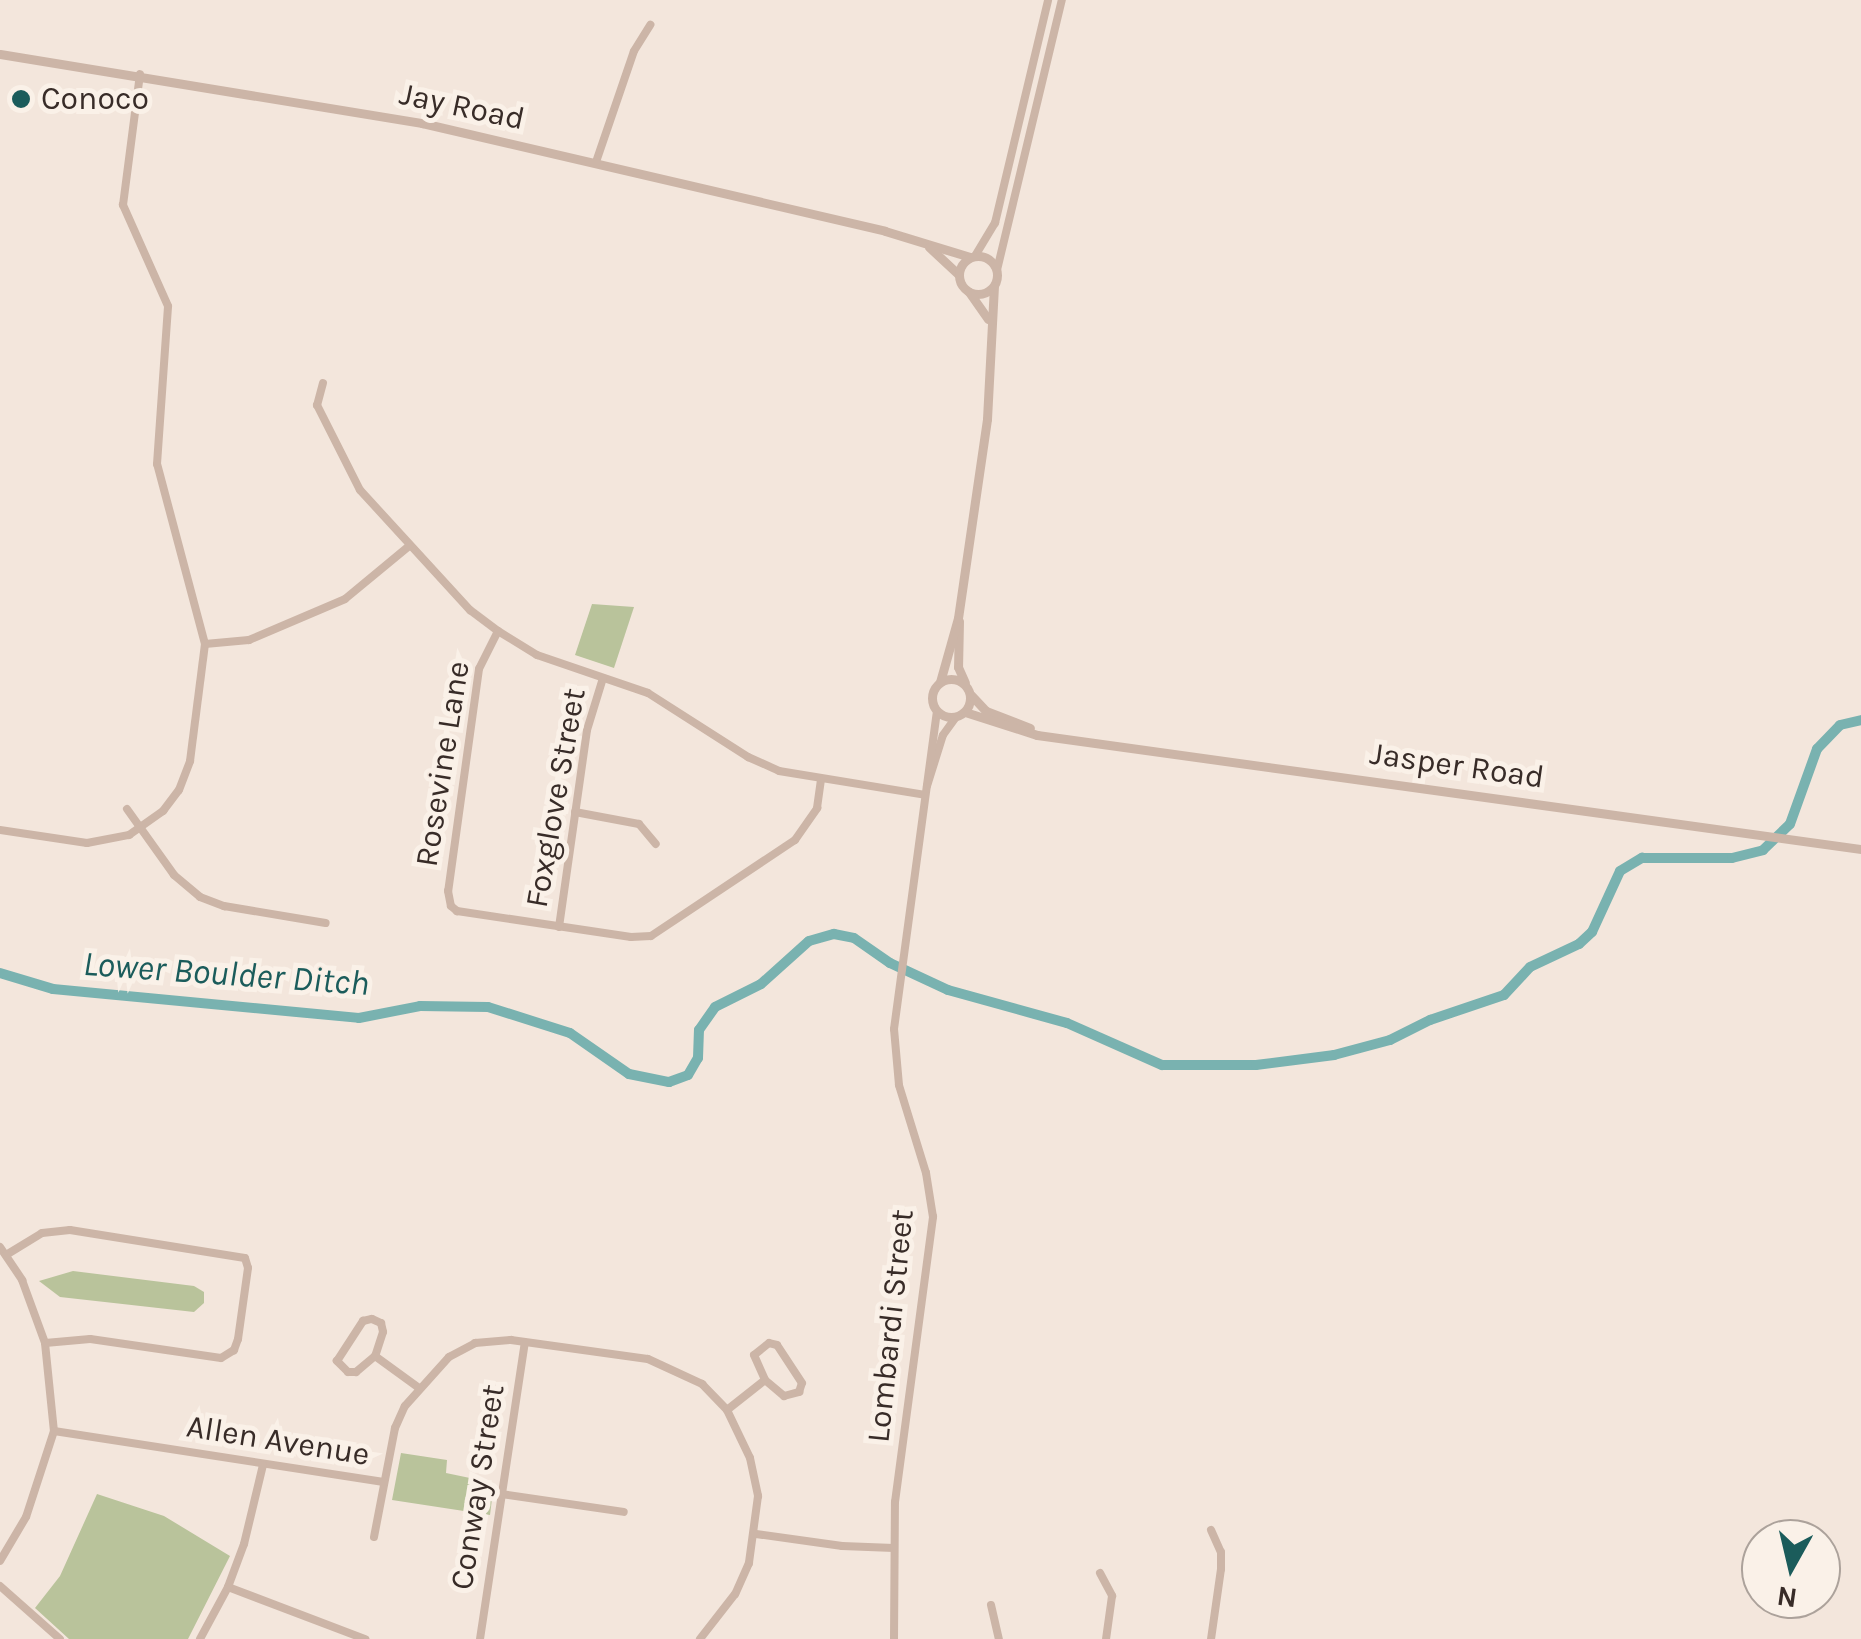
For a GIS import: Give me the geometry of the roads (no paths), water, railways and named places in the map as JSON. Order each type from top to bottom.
[{"type":"street","points":[[990,326],[958,275],[995,223],[1048,0]]},
{"type":"street","points":[[958,618],[958,667],[968,688],[960,714],[937,711],[932,696],[948,666],[958,618],[987,419],[996,270],[1062,0]]},
{"type":"street","points":[[596,162],[634,51],[650,25]]},
{"type":"street","name":"Jay Road","points":[[0,54],[422,123],[908,238],[972,257]]},
{"type":"street","points":[[0,830],[87,843],[115,840],[143,828],[163,811],[186,776],[205,644],[156,464],[168,306],[123,206],[140,74]]},
{"type":"street","name":"Jay Road","points":[[908,238],[944,256],[958,275]]},
{"type":"street","points":[[972,257],[991,261],[996,270]]},
{"type":"street","points":[[969,292],[985,293],[994,286]]},
{"type":"street","points":[[323,384],[316,405],[360,490],[470,610],[498,632],[537,654],[648,693],[748,758],[779,771],[821,780],[926,790]]},
{"type":"street","points":[[205,644],[250,640],[345,600],[410,546]]},
{"type":"street","name":"Rosevine Lane","points":[[498,632],[479,670],[448,891],[450,906],[466,914],[559,927]]},
{"type":"street","name":"Foxglove Street","points":[[559,927],[587,730],[604,678]]},
{"type":"street","points":[[940,682],[955,678],[968,688]]},
{"type":"street","name":"Jasper Road","points":[[968,688],[986,712],[1046,734]]},
{"type":"street","name":"Lombardi Street","points":[[894,1639],[895,1502],[933,1217],[896,1070],[899,982],[937,711]]},
{"type":"street","name":"Jasper Road","points":[[960,714],[1020,731],[1861,849]]},
{"type":"street","name":"Lombardi Street","points":[[926,790],[942,735],[960,714]]},
{"type":"street","points":[[559,927],[631,937],[651,936],[671,926],[796,840],[816,808],[821,780]]},
{"type":"street","points":[[127,809],[174,875],[200,896],[224,906],[326,923]]},
{"type":"street","points":[[575,812],[639,824],[656,844]]},
{"type":"street","points":[[6,1255],[42,1233],[70,1230],[245,1258],[248,1268],[238,1339],[234,1350],[220,1358],[90,1339],[45,1344]]},
{"type":"street","points":[[0,1246],[35,1310],[45,1344],[54,1431],[26,1517],[0,1561]]},
{"type":"street","points":[[372,1318],[381,1323],[383,1332],[374,1356],[356,1372],[348,1372],[337,1361],[363,1321],[372,1318]]},
{"type":"street","name":"Allen Avenue","points":[[54,1431],[382,1482],[395,1428],[419,1388],[449,1357],[475,1344],[525,1342],[663,1364],[702,1384],[728,1410],[750,1458],[758,1496],[756,1534],[736,1594],[700,1639]]},
{"type":"street","name":"Conway Street","points":[[480,1639],[525,1342]]},
{"type":"street","points":[[768,1343],[777,1346],[802,1382],[800,1392],[784,1396],[765,1380],[754,1355],[768,1343]]},
{"type":"street","points":[[374,1356],[419,1388]]},
{"type":"street","points":[[728,1410],[765,1380]]},
{"type":"street","points":[[200,1639],[228,1587],[244,1544],[263,1465]]},
{"type":"street","points":[[374,1537],[382,1482]]},
{"type":"street","points":[[501,1494],[624,1512]]},
{"type":"street","points":[[1211,1530],[1221,1552],[1221,1569],[1211,1639]]},
{"type":"street","points":[[756,1534],[842,1546],[894,1548]]},
{"type":"street","points":[[1100,1573],[1112,1596],[1106,1639]]},
{"type":"street","points":[[0,1586],[60,1639]]},
{"type":"street","points":[[228,1587],[364,1639]]},
{"type":"street","points":[[991,1605],[999,1639]]},
{"type":"waterway","name":"Lower Boulder Ditch","points":[[0,973],[53,989],[359,1018],[420,1006],[488,1007],[570,1033],[629,1074],[669,1082],[688,1075],[698,1058],[699,1030],[715,1007],[761,984],[809,941],[834,934],[854,938],[890,963],[948,990],[1067,1023],[1162,1065],[1256,1065],[1334,1055],[1390,1040],[1430,1020],[1504,995],[1530,967],[1579,944],[1592,932],[1620,871],[1642,858],[1732,858],[1763,850],[1790,824],[1817,749],[1840,725],[1861,720]]},
{"type":"place","name":"Conoco","points":[[21,99]]}]
